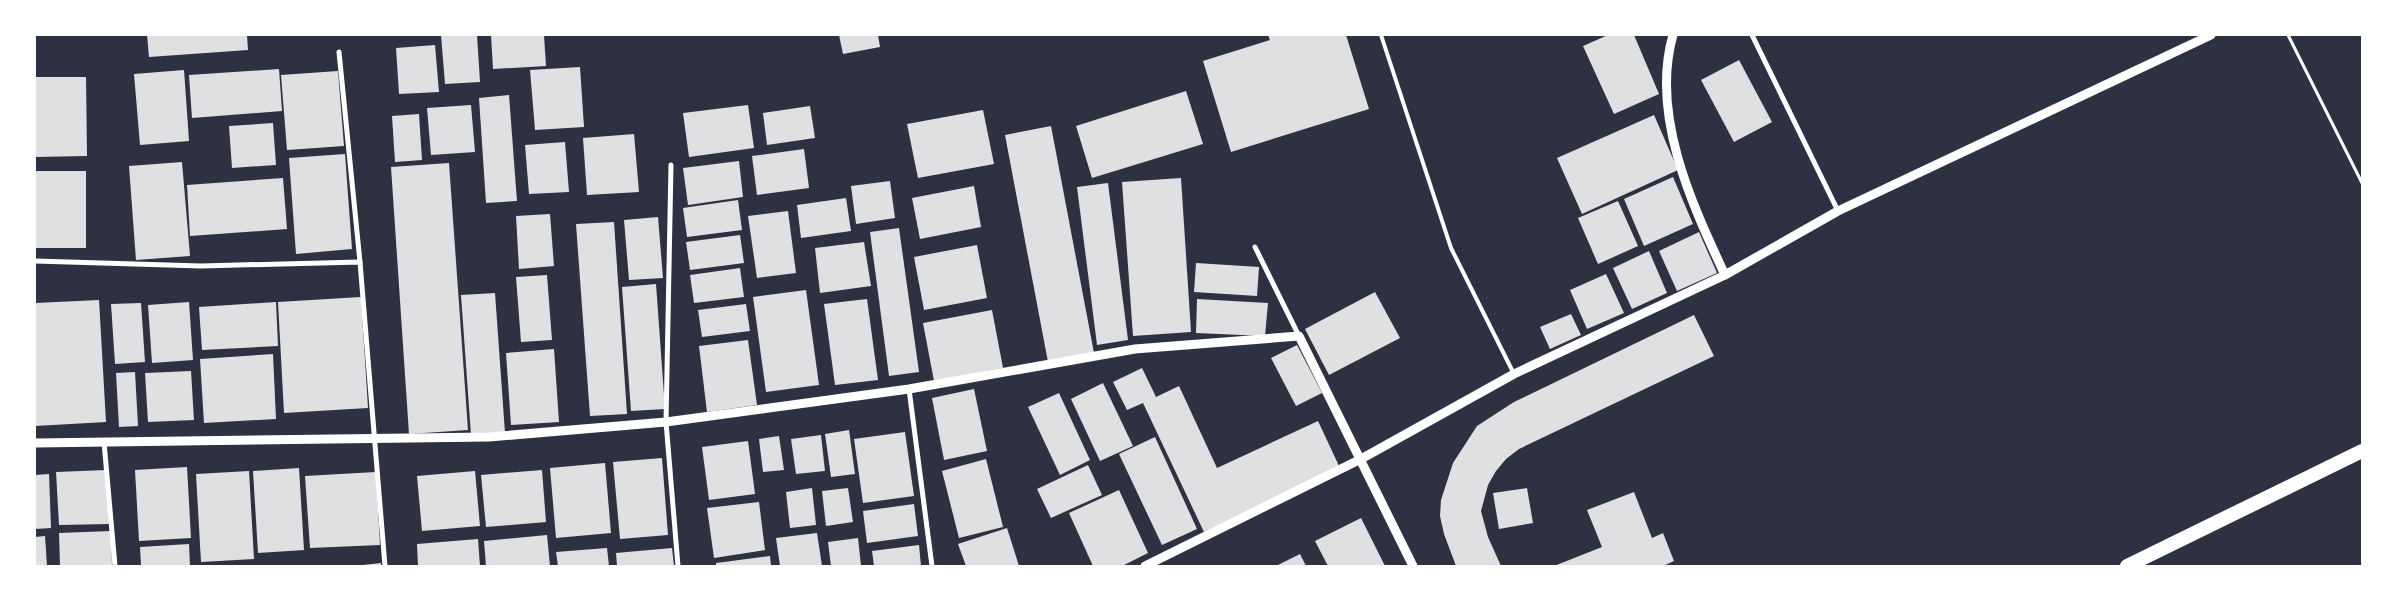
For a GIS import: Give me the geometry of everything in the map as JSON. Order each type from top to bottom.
[{"type":"highway","points":[[2127,566],[2362,451]]},
{"type":"street","points":[[1673,35],[1666,86],[1676,151],[1696,212],[1725,275]]},
{"type":"street","points":[[1752,35],[1838,211]]},
{"type":"street","points":[[1145,566],[1360,459],[1514,374],[1725,275],[1838,211],[2211,35]]},
{"type":"street","points":[[339,52],[360,262],[384,566]]},
{"type":"street","points":[[671,165],[666,422],[678,566]]},
{"type":"street","points":[[1256,247],[1413,566]]},
{"type":"street","points":[[35,261],[201,266],[360,262]]},
{"type":"street","points":[[35,443],[489,437],[666,422],[908,389],[1135,349],[1299,336]]},
{"type":"street","points":[[908,389],[932,566]]},
{"type":"street","points":[[104,442],[115,566]]},
{"type":"lane","points":[[1381,35],[1451,248],[1514,374]]},
{"type":"path","points":[[2288,35],[2362,183]]},
{"type":"building","points":[[147,35],[247,35],[248,50],[149,57]]},
{"type":"building","points":[[441,35],[477,35],[480,82],[445,84]]},
{"type":"building","points":[[491,35],[544,35],[546,66],[493,69]]},
{"type":"building","points":[[839,35],[878,35],[880,47],[843,54]]},
{"type":"building","points":[[1268,35],[1346,35],[1369,109],[1231,152],[1203,61],[1270,40]]},
{"type":"building","points":[[1608,35],[1634,35],[1659,94],[1614,114],[1583,46]]},
{"type":"building","points":[[435,45],[439,92],[399,94],[396,48]]},
{"type":"building","points":[[1739,60],[1772,122],[1734,142],[1701,80]]},
{"type":"building","points":[[580,67],[584,127],[535,130],[530,70]]},
{"type":"building","points":[[279,69],[282,111],[192,118],[189,75]]},
{"type":"building","points":[[184,70],[189,141],[140,145],[134,74]]},
{"type":"building","points":[[338,71],[344,146],[287,150],[281,75]]},
{"type":"building","points":[[35,77],[86,77],[87,156],[35,157]]},
{"type":"building","points":[[1186,91],[1203,144],[1092,178],[1076,126]]},
{"type":"building","points":[[509,95],[517,201],[486,203],[479,98]]},
{"type":"building","points":[[471,105],[475,152],[431,155],[427,108]]},
{"type":"building","points":[[748,105],[754,148],[689,157],[683,113]]},
{"type":"building","points":[[810,106],[815,138],[767,145],[763,113]]},
{"type":"building","points":[[983,110],[994,164],[918,178],[907,124]]},
{"type":"building","points":[[419,114],[422,160],[395,162],[392,116]]},
{"type":"building","points":[[1654,115],[1678,170],[1582,214],[1557,158]]},
{"type":"building","points":[[273,123],[276,165],[232,168],[229,126]]},
{"type":"building","points":[[1051,126],[1094,353],[1048,362],[1005,135]]},
{"type":"building","points":[[634,134],[639,192],[587,195],[583,138]]},
{"type":"building","points":[[565,142],[569,192],[529,194],[525,145]]},
{"type":"building","points":[[804,149],[809,188],[757,195],[752,156]]},
{"type":"building","points":[[345,154],[352,249],[296,254],[289,158]]},
{"type":"building","points":[[739,161],[743,197],[688,205],[683,168]]},
{"type":"building","points":[[182,162],[190,256],[136,260],[129,166]]},
{"type":"building","points":[[449,163],[468,430],[409,434],[391,167]]},
{"type":"building","points":[[35,171],[86,171],[86,248],[35,248]]},
{"type":"building","points":[[1673,177],[1693,224],[1644,246],[1624,199]]},
{"type":"building","points":[[283,178],[287,229],[190,236],[187,185]]},
{"type":"building","points":[[1181,178],[1191,332],[1133,336],[1122,182]]},
{"type":"building","points":[[890,181],[895,218],[856,224],[851,186]]},
{"type":"building","points":[[1108,183],[1128,340],[1097,345],[1077,187]]},
{"type":"building","points":[[974,186],[981,227],[920,239],[912,198]]},
{"type":"building","points":[[846,198],[851,231],[801,238],[797,205]]},
{"type":"building","points":[[738,200],[742,230],[687,237],[683,208]]},
{"type":"building","points":[[1618,201],[1638,246],[1598,264],[1578,218]]},
{"type":"building","points":[[788,211],[796,273],[757,278],[748,216]]},
{"type":"building","points":[[550,214],[554,266],[519,269],[516,216]]},
{"type":"building","points":[[658,217],[663,278],[629,280],[624,220]]},
{"type":"building","points":[[614,222],[627,414],[590,416],[576,224]]},
{"type":"building","points":[[899,228],[919,372],[889,376],[870,232]]},
{"type":"building","points":[[1699,232],[1717,273],[1677,291],[1659,251]]},
{"type":"building","points":[[740,235],[744,263],[690,270],[686,242]]},
{"type":"building","points":[[864,242],[871,286],[820,293],[815,248]]},
{"type":"building","points":[[977,245],[987,298],[924,310],[914,257]]},
{"type":"building","points":[[1649,251],[1667,293],[1632,309],[1613,268]]},
{"type":"building","points":[[1196,263],[1259,267],[1257,296],[1194,292]]},
{"type":"building","points":[[740,268],[744,297],[694,303],[690,275]]},
{"type":"building","points":[[1606,274],[1624,313],[1587,329],[1570,290]]},
{"type":"building","points":[[547,275],[552,340],[521,342],[516,277]]},
{"type":"building","points":[[656,284],[665,409],[631,411],[622,287]]},
{"type":"building","points":[[806,290],[819,385],[766,392],[753,297]]},
{"type":"building","points":[[1375,292],[1400,338],[1329,375],[1305,329]]},
{"type":"building","points":[[495,293],[505,433],[471,435],[461,295]]},
{"type":"building","points":[[361,297],[368,408],[284,413],[278,302]]},
{"type":"building","points":[[867,299],[878,380],[835,385],[824,304]]},
{"type":"building","points":[[1197,299],[1268,303],[1265,336],[1196,333]]},
{"type":"building","points":[[99,300],[106,422],[35,426],[35,303]]},
{"type":"building","points":[[189,302],[193,360],[152,363],[148,305]]},
{"type":"building","points":[[276,302],[278,346],[202,350],[199,307]]},
{"type":"building","points":[[141,303],[145,362],[115,364],[111,304]]},
{"type":"building","points":[[746,304],[750,331],[702,337],[698,310]]},
{"type":"building","points":[[992,310],[1003,368],[934,381],[923,323]]},
{"type":"building","points":[[1571,314],[1581,335],[1550,349],[1540,327]]},
{"type":"building","points":[[1694,315],[1714,356],[1519,449],[1506,459],[1488,485],[1481,511],[1488,537],[1501,566],[1456,566],[1444,534],[1440,516],[1441,500],[1453,463],[1477,426],[1514,402]]},
{"type":"building","points":[[748,340],[757,405],[707,412],[699,346]]},
{"type":"building","points":[[1297,345],[1322,393],[1296,406],[1271,358]]},
{"type":"building","points":[[554,349],[559,422],[511,425],[506,353]]},
{"type":"building","points":[[273,354],[276,419],[204,423],[200,359]]},
{"type":"building","points":[[1142,368],[1156,397],[1179,386],[1217,468],[1318,421],[1340,468],[1204,532],[1143,403],[1127,410],[1113,382]]},
{"type":"building","points":[[191,371],[194,420],[148,422],[145,373]]},
{"type":"building","points":[[135,372],[138,426],[119,427],[116,373]]},
{"type":"building","points":[[1103,383],[1133,446],[1100,461],[1071,399]]},
{"type":"building","points":[[974,389],[987,451],[944,460],[932,398]]},
{"type":"building","points":[[1059,393],[1090,460],[1060,475],[1028,407]]},
{"type":"building","points":[[849,430],[855,474],[831,477],[825,434]]},
{"type":"building","points":[[905,432],[914,496],[863,503],[854,439]]},
{"type":"building","points":[[821,435],[825,471],[796,474],[791,439]]},
{"type":"building","points":[[779,436],[784,470],[763,472],[759,439]]},
{"type":"building","points":[[1155,437],[1197,529],[1162,545],[1119,454]]},
{"type":"building","points":[[748,441],[755,494],[709,500],[702,447]]},
{"type":"building","points":[[662,458],[668,535],[620,539],[613,462]]},
{"type":"building","points":[[986,459],[1003,527],[959,538],[942,471]]},
{"type":"building","points":[[605,463],[611,533],[556,538],[550,468]]},
{"type":"building","points":[[1088,465],[1102,495],[1051,518],[1037,489]]},
{"type":"building","points":[[187,467],[191,538],[139,541],[135,470]]},
{"type":"building","points":[[299,468],[304,550],[258,553],[253,471]]},
{"type":"building","points":[[106,470],[109,524],[59,525],[56,472]]},
{"type":"building","points":[[542,470],[546,522],[486,527],[481,475]]},
{"type":"building","points":[[249,471],[254,559],[201,562],[196,474]]},
{"type":"building","points":[[475,471],[480,526],[422,531],[417,476]]},
{"type":"building","points":[[376,472],[380,545],[310,548],[305,476]]},
{"type":"building","points":[[49,474],[51,528],[35,529],[35,475]]},
{"type":"building","points":[[812,488],[816,525],[790,528],[786,492]]},
{"type":"building","points":[[848,488],[853,522],[826,526],[822,491]]},
{"type":"building","points":[[1527,488],[1533,523],[1499,529],[1493,493]]},
{"type":"building","points":[[1119,490],[1148,553],[1122,566],[1093,566],[1069,513]]},
{"type":"building","points":[[1634,492],[1652,538],[1663,533],[1674,561],[1663,566],[1554,566],[1602,547],[1587,510]]},
{"type":"building","points":[[759,502],[765,550],[714,558],[707,508]]},
{"type":"building","points":[[914,504],[918,536],[867,543],[863,511]]},
{"type":"building","points":[[1361,518],[1385,566],[1328,566],[1315,541]]},
{"type":"building","points":[[1007,528],[1019,566],[966,566],[958,544]]},
{"type":"building","points":[[111,531],[112,566],[60,566],[59,533]]},
{"type":"building","points":[[817,533],[822,566],[780,566],[776,538]]},
{"type":"building","points":[[547,535],[550,566],[486,566],[484,541]]},
{"type":"building","points":[[45,536],[47,566],[35,566],[35,537]]},
{"type":"building","points":[[858,538],[861,566],[831,566],[828,542]]},
{"type":"building","points":[[478,539],[480,566],[418,566],[417,544]]},
{"type":"building","points":[[189,544],[190,566],[141,566],[140,547]]},
{"type":"building","points":[[919,545],[921,566],[874,566],[872,551]]},
{"type":"building","points":[[607,548],[609,566],[558,566],[556,552]]},
{"type":"building","points":[[672,548],[674,566],[617,566],[616,553]]},
{"type":"building","points":[[1300,554],[1306,566],[1276,566]]},
{"type":"building","points":[[770,556],[771,566],[716,566],[716,563]]},
{"type":"building","points":[[381,563],[381,566],[363,566],[363,565]]}]
